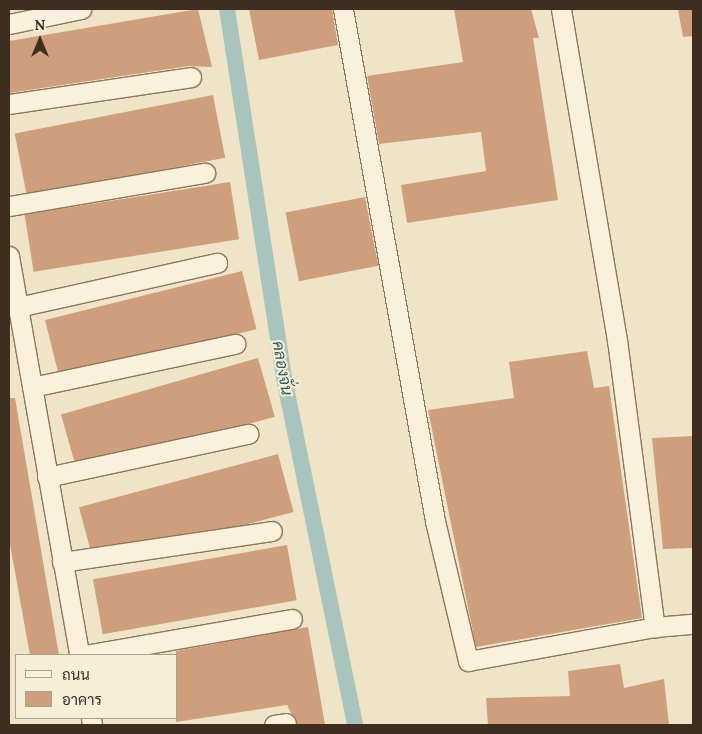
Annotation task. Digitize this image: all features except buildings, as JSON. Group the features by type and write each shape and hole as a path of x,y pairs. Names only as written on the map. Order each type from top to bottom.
{"street":[{"path":"9,24 81,9"},
{"path":"343,9 435,521 468,660 655,627 693,624"},
{"path":"561,9 617,340 655,627"},
{"path":"9,104 191,77"},
{"path":"9,206 205,173"},
{"path":"9,256 79,654"},
{"path":"18,307 217,263"},
{"path":"32,387 235,344"},
{"path":"48,477 248,434"},
{"path":"62,562 272,531"},
{"path":"91,654 292,619"}],"waterway":[{"name":"คลองจั่น","path":"227,9 284,378 355,725"}]}
